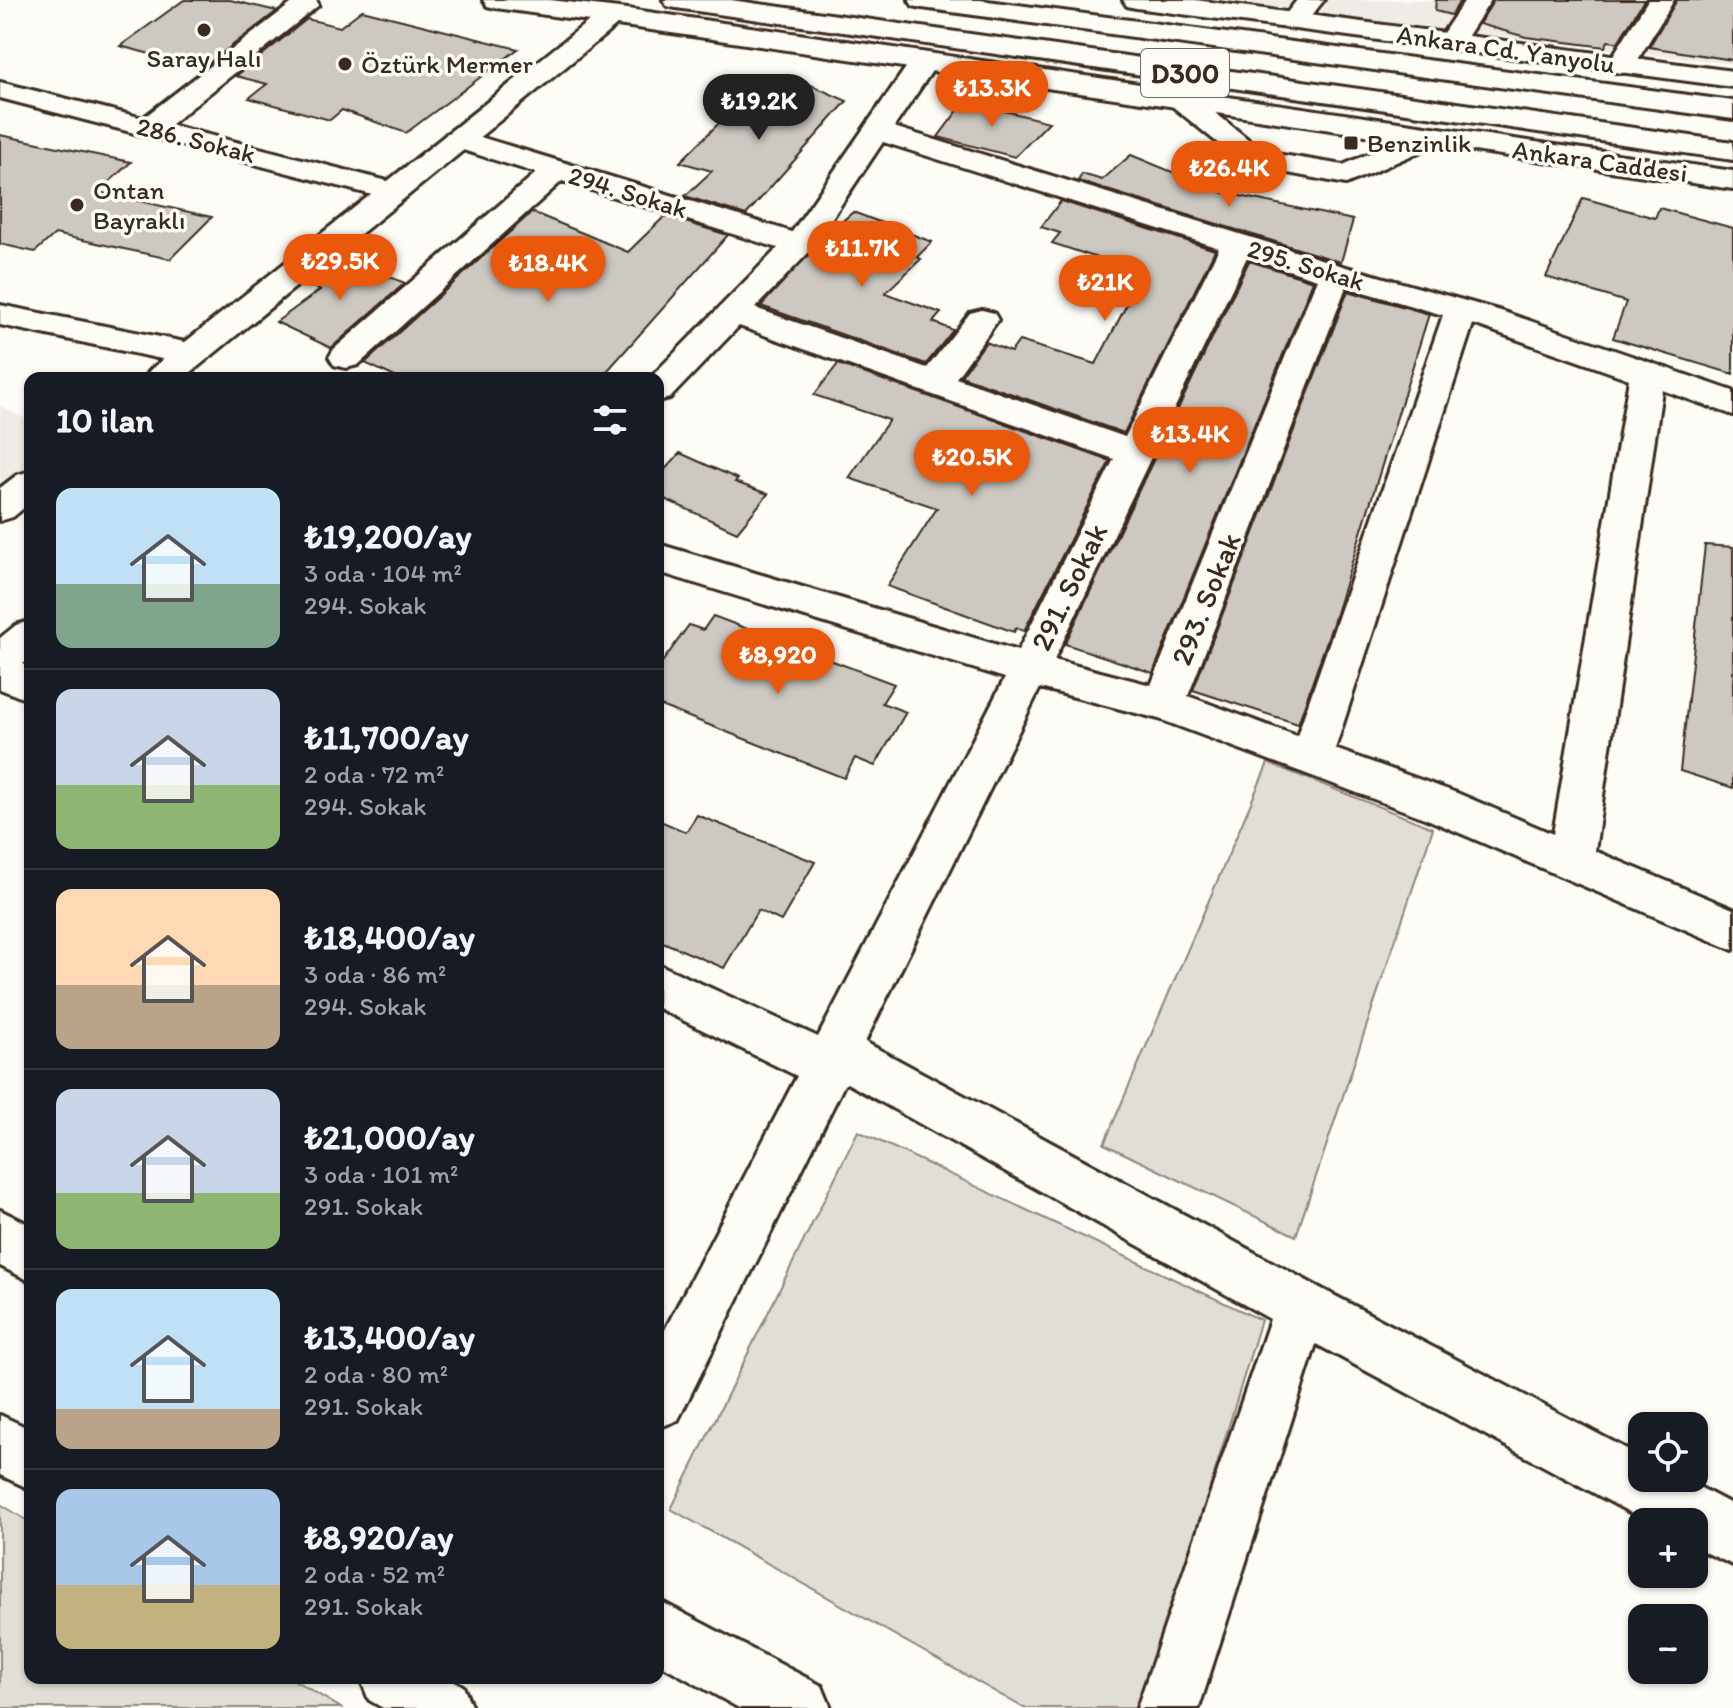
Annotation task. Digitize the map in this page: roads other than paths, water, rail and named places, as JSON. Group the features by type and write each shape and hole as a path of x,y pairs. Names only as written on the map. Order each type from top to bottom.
{"main road":[{"path":"496,0 612,16 947,39"},
{"name":"Ankara Caddesi","path":"676,0 1733,151"},
{"name":"D300","path":"922,0 991,6 1733,110"},
{"name":"Ankara Cd. Yanyolu","path":"1136,0 1303,10 1450,42 1733,79"},
{"path":"1450,42 1478,0"},
{"path":"1621,65 1661,0"},
{"path":"148,128 306,5"},
{"path":"169,372 612,16"},
{"name":"Ankara Caddesi","path":"612,16 1733,180"},
{"path":"664,384 799,244 924,62"},
{"name":"286. Sokak","path":"0,90 392,191"},
{"path":"1182,100 1255,159 1346,175 1432,136"},
{"name":"295. Sokak","path":"877,131 1237,244 1461,310 1733,403"},
{"name":"294. Sokak","path":"457,139 799,244"},
{"path":"346,357 557,170"},
{"name":"291. Sokak","path":"664,560 1029,670 1237,244"},
{"name":"293. Sokak","path":"1029,670 1164,704 1335,274"},
{"path":"1311,757 1461,310"},
{"path":"733,312 1135,453"},
{"path":"0,315 190,354"},
{"path":"934,383 982,320"},
{"path":"1571,861 1647,375"},
{"path":"0,508 24,489"},
{"path":"0,661 24,641"},
{"path":"664,1388 1029,670"},
{"path":"0,671 24,682"},
{"path":"1164,704 1442,806 1733,930"},
{"path":"664,988 833,1060 1733,1536"},
{"path":"0,1236 24,1251"},
{"path":"1168,1708 1301,1307"},
{"path":"0,1443 24,1457"},
{"path":"664,1633 800,1708"},
{"path":"401,1684 441,1708"}],"place":[{"name":"Saray Halı","path":"204,30"},
{"name":"Öztürk Mermer","path":"345,64"},
{"name":"Benzinlik","path":"1351,143"},
{"name":"Ontan Bayraklı","path":"77,205"}]}
